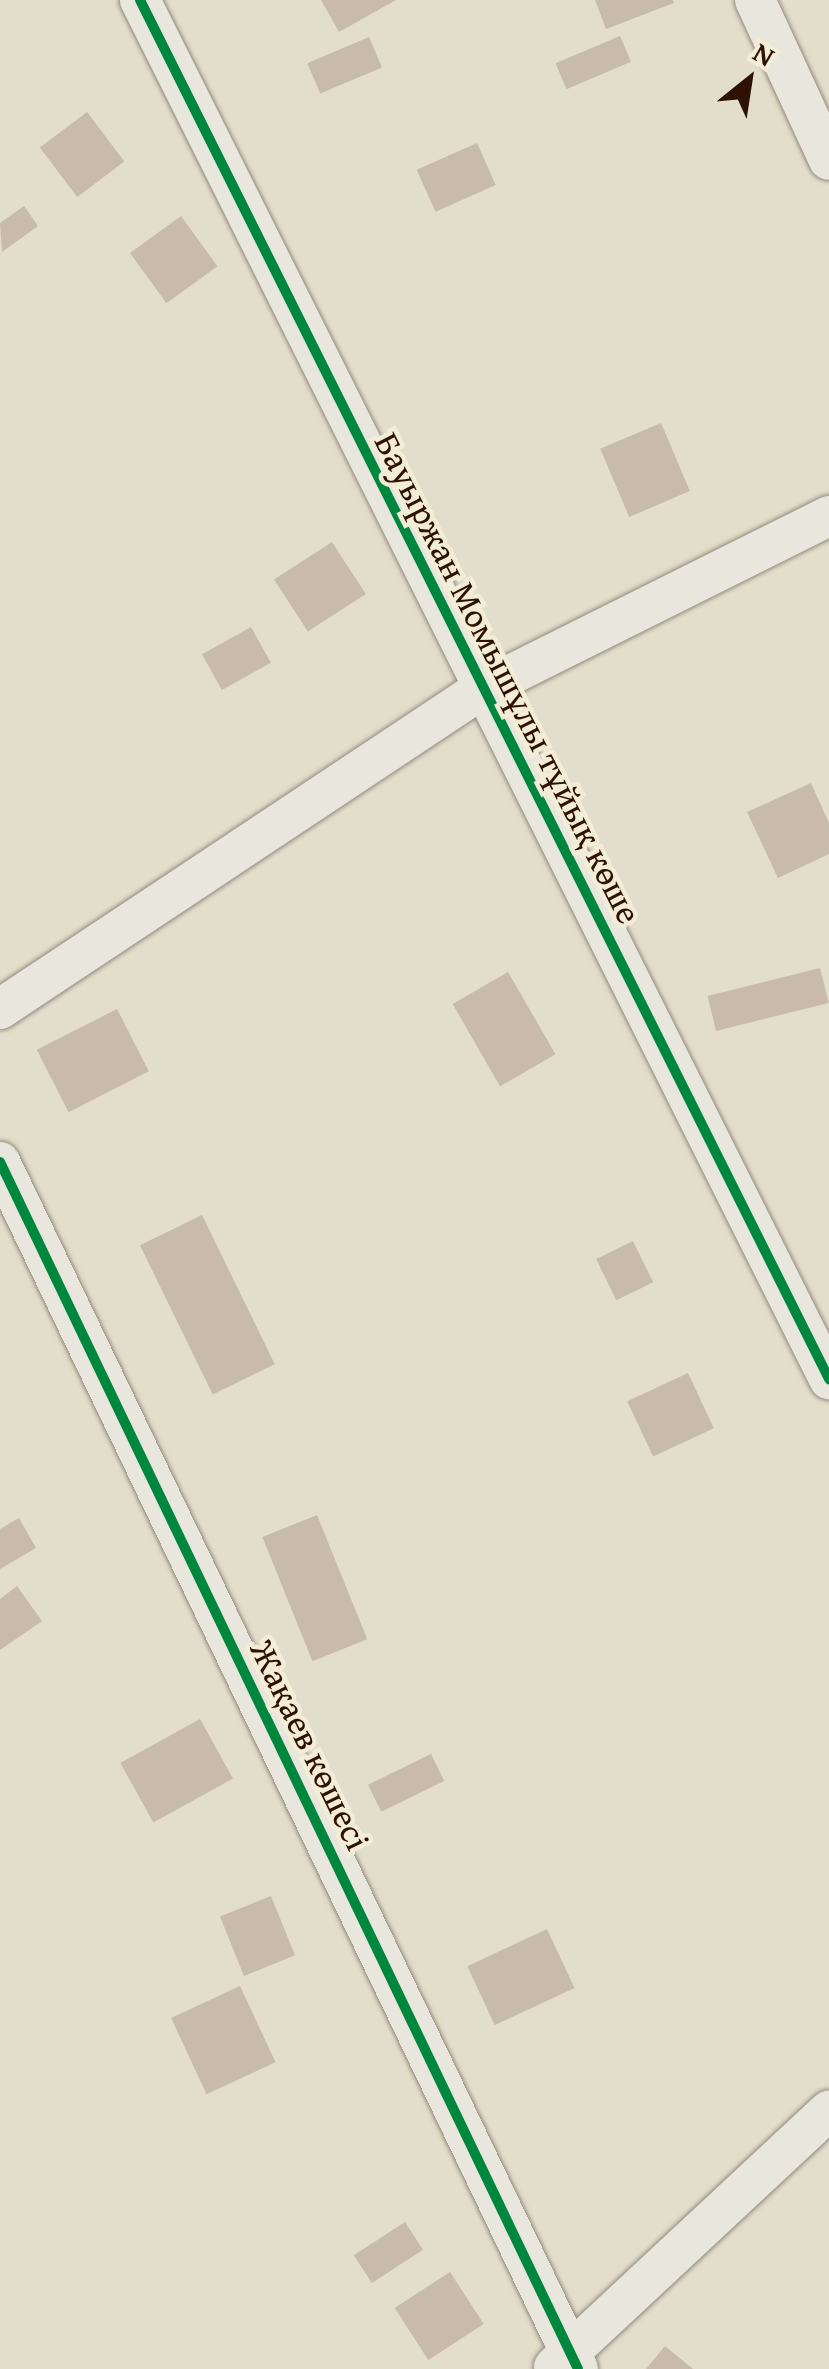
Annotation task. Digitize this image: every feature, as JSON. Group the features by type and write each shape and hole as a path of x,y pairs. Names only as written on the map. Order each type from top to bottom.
{"street":[{"name":"Бауыржан Момышұлы тұйық көше","path":"140,0 829,1379"},
{"path":"755,0 829,160"},
{"path":"0,1009 482,688 829,516"},
{"name":"Жақаев көшесі","path":"0,1162 567,2363"},
{"path":"567,2363 829,2111"}],"building":[{"path":"321,0 396,0 339,32"},
{"path":"595,0 673,0 674,3 606,29"},
{"path":"620,36 631,62 567,89 556,63"},
{"path":"369,37 382,67 320,94 307,63"},
{"path":"87,112 124,162 77,197 40,148"},
{"path":"477,143 496,185 435,212 417,170"},
{"path":"24,206 38,226 2,252 0,223"},
{"path":"181,216 217,266 166,303 130,253"},
{"path":"661,423 690,491 629,517 600,449"},
{"path":"332,542 366,594 308,632 274,580"},
{"path":"251,627 271,663 222,690 202,654"},
{"path":"811,783 829,823 829,854 778,878 747,812"},
{"path":"820,968 829,1003 716,1031 707,996"},
{"path":"508,972 556,1054 500,1086 453,1004"},
{"path":"117,1009 149,1071 69,1112 37,1050"},
{"path":"202,1215 275,1364 213,1394 140,1245"},
{"path":"633,1241 653,1282 616,1300 596,1259"},
{"path":"688,1373 714,1428 653,1457 627,1401"},
{"path":"317,1515 367,1639 312,1661 262,1537"},
{"path":"19,1518 36,1548 0,1569 0,1529"},
{"path":"17,1586 42,1621 0,1650 0,1599"},
{"path":"200,1719 233,1778 153,1823 120,1763"},
{"path":"431,1754 444,1781 381,1812 368,1785"},
{"path":"271,1896 295,1955 244,1976 220,1917"},
{"path":"547,1929 574,1988 495,2025 467,1966"},
{"path":"240,1986 275,2062 207,2094 171,2018"},
{"path":"405,2222 423,2250 372,2283 354,2255"},
{"path":"450,2272 484,2324 428,2360 395,2308"},
{"path":"665,2346 693,2369 646,2369"}],"cycle path":[{"path":"140,0 829,1379"},
{"path":"0,1162 578,2369"}]}
